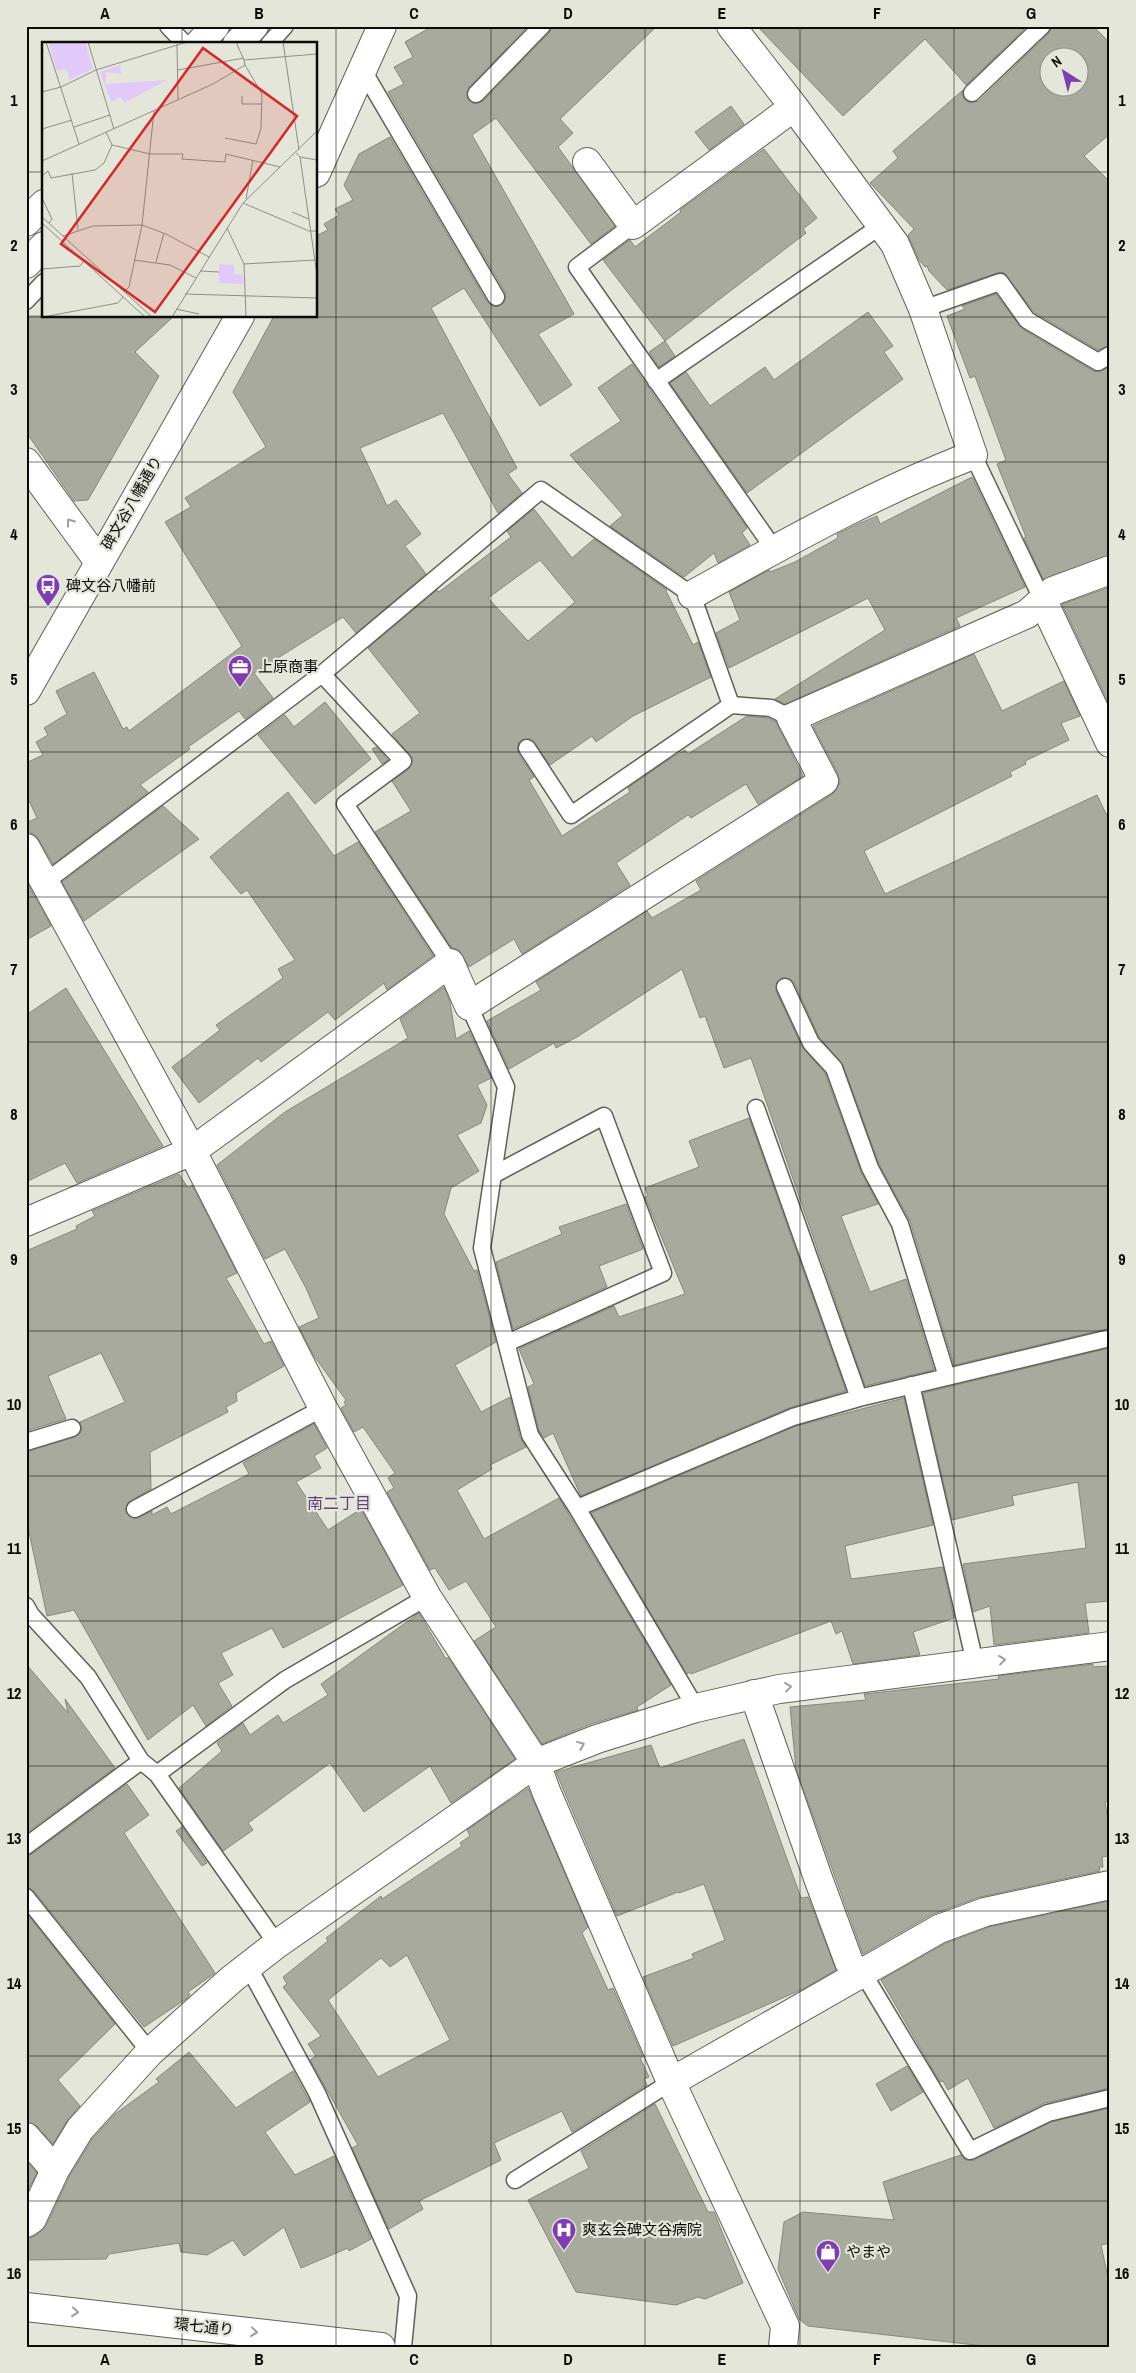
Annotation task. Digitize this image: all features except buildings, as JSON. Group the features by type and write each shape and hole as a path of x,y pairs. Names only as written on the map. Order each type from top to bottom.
{"street":[{"path":"200,42 215,26"},
{"path":"239,42 254,26"},
{"path":"318,169 364,72 382,26"},
{"path":"692,595 839,513 933,471 973,456 923,308 895,244 794,107 731,26"},
{"path":"587,162 634,225 794,107"},
{"path":"26,222 42,206"},
{"path":"26,264 42,248"},
{"name":"碑文谷八幡通り","path":"26,691 239,318"},
{"path":"26,462 99,562"},
{"path":"26,1222 192,1151 450,964 469,1006 824,781 791,718 1027,614 1053,591 1110,570"},
{"path":"1043,601 1110,743"},
{"path":"26,848 192,1151 323,1408 427,1597 536,1763 546,1791 671,2082 784,2326 782,2347"},
{"path":"26,2223 32,2219 55,2170 80,2129 150,2052 248,1966 277,1944 536,1763 597,1738 696,1708 778,1689 1110,1646"},
{"path":"754,1694 818,1878 850,1962 861,1975"},
{"path":"671,2082 939,1929 985,1912 1110,1885"},
{"path":"26,2137 55,2170"},
{"name":"環七通り","path":"26,2307 381,2347"}],"lane":[{"path":"168,26 183,42"},
{"path":"271,42 285,26"},
{"path":"476,94 542,26"},
{"path":"972,93 1042,26"},
{"path":"364,72 496,297"},
{"path":"634,225 576,267 774,549"},
{"path":"656,380 882,225"},
{"path":"923,308 1000,282 1028,320 1098,362 1110,355"},
{"path":"26,301 42,284"},
{"path":"973,456 1043,601"},
{"path":"44,883 322,674 541,490 692,595 731,705"},
{"path":"322,674 403,761 345,804 450,964"},
{"path":"527,748 571,815 731,705 771,708 791,718"},
{"path":"785,987 811,1043 834,1068 870,1168 900,1224 947,1377"},
{"path":"469,1006 506,1088 482,1248 530,1434 577,1508 696,1708"},
{"path":"756,1108 859,1398"},
{"path":"493,1175 604,1116 663,1273 507,1343"},
{"path":"577,1508 793,1416 859,1398 1110,1338"},
{"path":"911,1386 975,1663"},
{"path":"135,1509 323,1408"},
{"path":"26,1442 72,1428"},
{"path":"157,1774 285,1680 427,1597"},
{"path":"26,1606 31,1615 88,1678 140,1761 157,1774 277,1944"},
{"path":"26,1846 140,1761"},
{"path":"26,1897 150,2052"},
{"path":"248,1966 317,2093 408,2296 404,2347"},
{"path":"861,1975 970,2151 1048,2113 1110,2098"},
{"path":"515,2180 671,2082"}],"place":[{"name":"碑文谷八幡前","path":"48,607"},
{"name":"上原商事","path":"240,688"},
{"name":"爽玄会碑文谷病院","path":"564,2251"},
{"name":"やまや","path":"828,2273"}],"district":[{"name":"南二丁目","path":"339,1503"}]}
